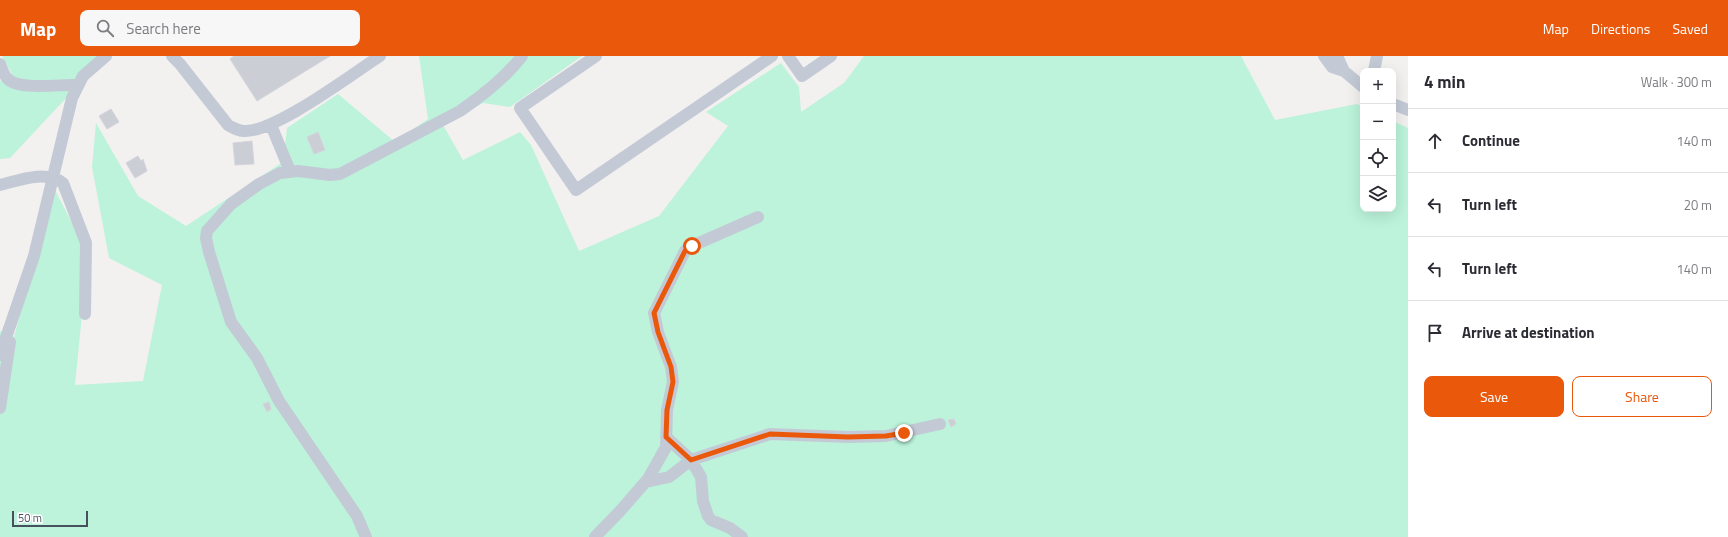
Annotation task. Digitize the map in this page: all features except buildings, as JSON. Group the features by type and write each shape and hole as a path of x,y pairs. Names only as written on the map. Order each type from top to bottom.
{"street":[{"path":"0,355 34,256 72,98 77,85 95,64 106,56"},
{"path":"172,56 228,125 236,130 245,132 271,125 380,56"},
{"path":"366,537 357,516 279,401 257,358 231,322 209,252 206,238 208,231 231,204 259,184 280,173 290,171 330,175 340,174 462,115 474,101 510,70 522,56"},
{"path":"596,56 520,108 576,190 772,56"},
{"path":"788,56 802,76 831,56"},
{"path":"1324,56 1332,67 1344,71 1360,84"},
{"path":"1337,56 1344,71"},
{"path":"1375,68 1378,56"},
{"path":"0,64 3,79 12,83 25,86 77,85"},
{"path":"1396,105 1408,110"},
{"path":"271,125 290,171"},
{"path":"0,184 36,177 53,178 63,183 85,237 85,314"},
{"path":"595,537 646,482 666,447 667,410 673,382 671,367 655,321 655,307 685,251 692,246 758,217"},
{"path":"0,408 15,311"},
{"path":"646,482 670,477 693,462 770,434 848,437 886,436 940,424"},
{"path":"666,437 693,462 701,477 703,501 708,516 711,520 730,528 742,537"}],"green space":[{"path":"2,56 113,56 69,95 10,158 0,159 0,81 12,74"},
{"path":"419,56 582,56 510,107 483,103 443,125 463,160 520,132 531,145 579,251 659,216 728,126 706,112 781,63 799,87 801,112 844,83 864,56 1241,56 1275,120 1357,104 1360,106 1360,212 1396,212 1396,122 1408,128 1408,537 0,537 0,331 14,337 54,188 88,254 75,385 143,381 162,285 109,258 92,167 96,123 138,196 186,226 283,162 287,128 338,94 395,142 428,119"}],"route":[{"path":"692,246 685,251 655,307 654,313 658,332 671,367 673,382 667,410 666,437 680,451 691,460 770,434 848,437 886,436 904,433"}]}
